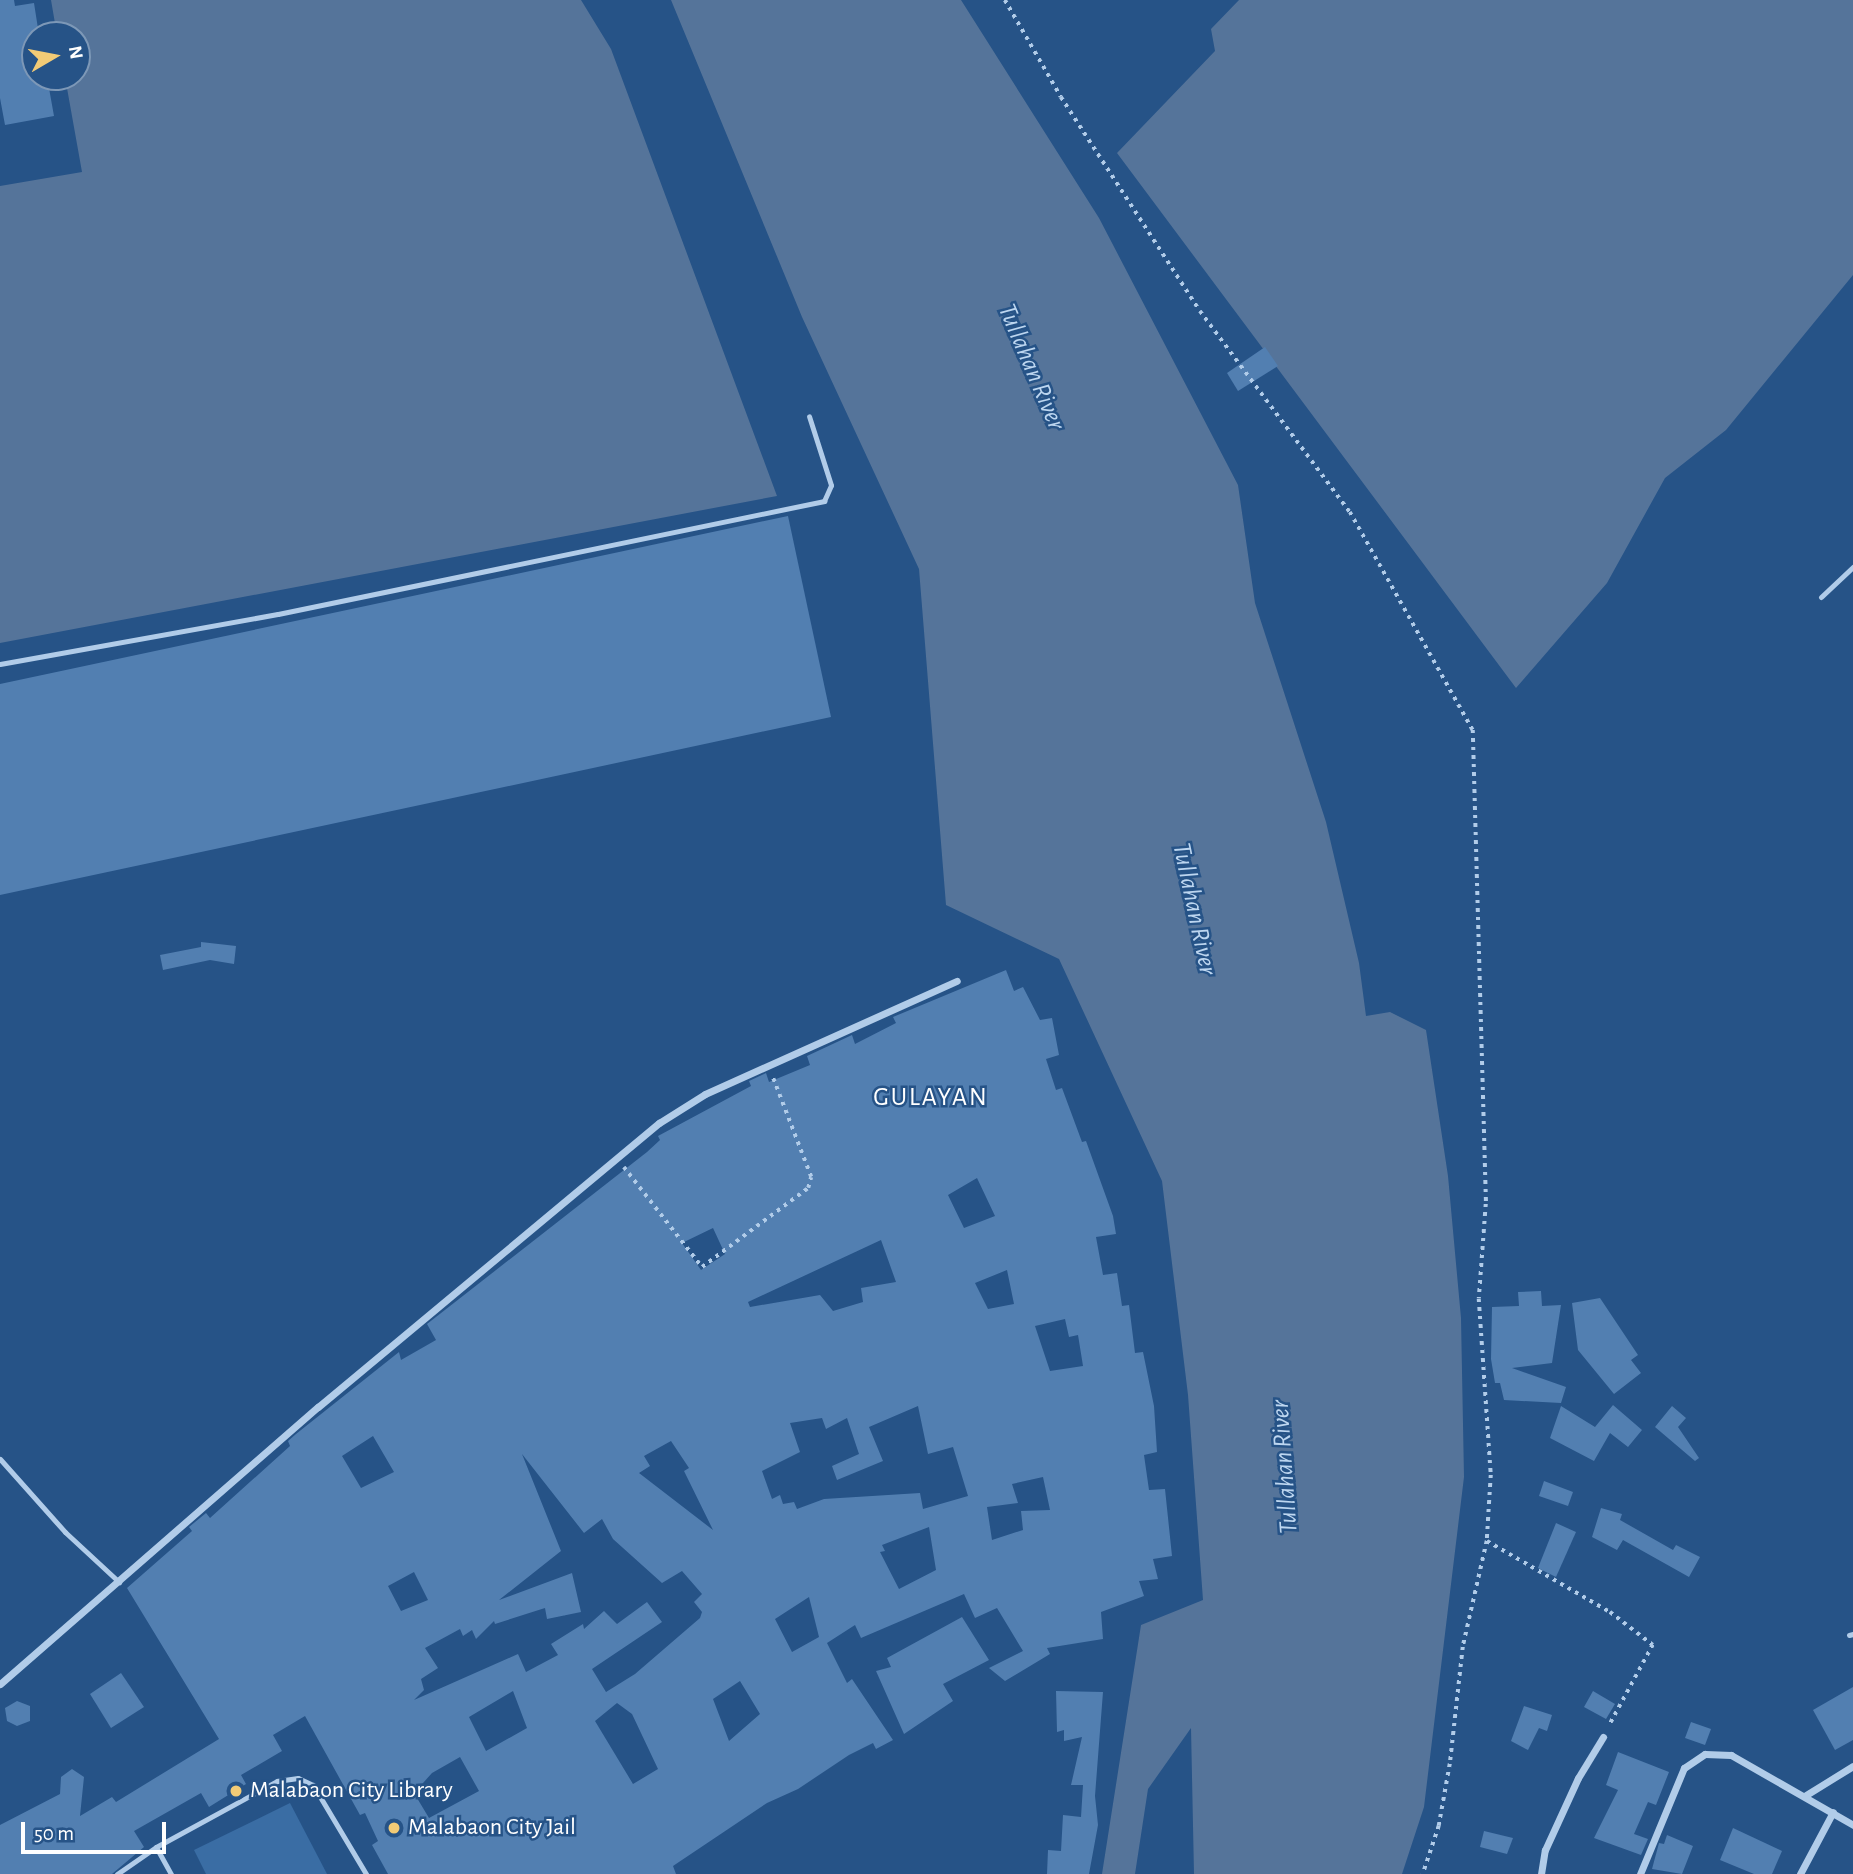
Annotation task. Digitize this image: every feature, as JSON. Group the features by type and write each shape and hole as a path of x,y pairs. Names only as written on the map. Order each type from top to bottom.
{"street":[{"path":"0,1684 120,1583 318,1407 617,1158 705,1094 957,981"},
{"path":"1541,1874 1545,1850 1578,1778 1603,1737"},
{"path":"1640,1874 1684,1768 1705,1755 1731,1755 1807,1795 1853,1825"},
{"path":"1807,1795 1853,1766"},
{"path":"1800,1874 1833,1812"}],"lane":[{"path":"0,663 278,614 824,500 831,485 809,416"},
{"path":"1822,597 1853,567"},
{"path":"0,1459 65,1532 120,1583"},
{"path":"117,1874 156,1847 277,1781 298,1778 313,1785 366,1874"},
{"path":"156,1847 171,1874"}],"path":[{"path":"1005,0 1068,109 1200,311 1350,512 1473,730 1486,1204 1479,1299 1491,1475 1487,1541 1464,1647 1439,1826 1423,1874"},
{"path":"617,1158 702,1267 808,1188 811,1177 793,1124 766,1065"},
{"path":"1487,1541 1610,1612 1653,1645 1603,1737"}],"shaded area":[{"path":"290,1803 327,1874 206,1874 194,1850"}],"water":[{"path":"51,0 581,0 611,49 777,496 0,643 0,186 82,172 68,91 91,91 91,21 55,21"},
{"name":"Tullahan River","path":"671,0 961,0 1099,218 1238,485 1255,603 1326,822 1359,963 1366,1016 1390,1012 1426,1030 1448,1176 1461,1318 1464,1477 1424,1807 1402,1874 1194,1874 1191,1728 1148,1789 1135,1874 1102,1874 1141,1625 1203,1600 1188,1395 1162,1181 1059,959 946,905 919,569 802,317"},
{"path":"1239,0 1853,0 1853,275 1726,430 1665,478 1607,583 1516,688 1117,153 1215,51 1211,29"}],"building":[{"path":"0,0 14,0 15,6 34,3 37,21 21,21 21,91 50,91 54,116 5,125 0,98"},
{"path":"1265,347 1278,366 1238,391 1227,373"},
{"path":"788,516 831,717 0,895 0,684"},
{"path":"201,942 236,946 234,964 210,960 163,970 160,955 201,947"},
{"path":"1006,970 1014,991 1023,987 1040,1020 1052,1018 1059,1055 1046,1059 1056,1090 1062,1088 1082,1142 1086,1141 1113,1216 1116,1234 1096,1237 1103,1275 1117,1273 1122,1306 1129,1305 1135,1353 1143,1352 1154,1406 1157,1452 1144,1455 1149,1490 1165,1489 1172,1556 1153,1559 1158,1579 1139,1581 1144,1596 1101,1612 1103,1639 1047,1648 1050,1654 1005,1681 989,1668 1023,1651 997,1608 975,1618 964,1594 861,1638 855,1625 827,1643 847,1683 852,1679 893,1740 876,1749 873,1743 849,1755 798,1789 767,1803 673,1866 676,1874 388,1874 372,1845 378,1841 365,1813 360,1815 305,1716 273,1735 282,1751 241,1775 246,1784 209,1807 201,1793 134,1831 144,1847 112,1874 0,1874 0,1825 60,1794 61,1777 72,1769 84,1777 80,1816 112,1797 116,1802 219,1739 127,1588 192,1531 189,1527 206,1513 210,1518 290,1446 288,1441 399,1352 401,1360 436,1340 427,1324 647,1152 660,1140 658,1136 751,1086 749,1081 766,1073 769,1082 810,1065 807,1056 852,1035 855,1044 896,1023 893,1017","holes":["977,1178 995,1216 964,1228 948,1195","713,1228 725,1254 701,1270 682,1243","881,1240 896,1282 861,1288 863,1302 833,1311 820,1295 750,1307 748,1302","1007,1270 1014,1304 988,1309 975,1283","1065,1319 1069,1337 1078,1335 1083,1366 1050,1371 1035,1326","918,1406 928,1454 953,1447 968,1496 923,1509 920,1493 824,1499 797,1509 794,1502 783,1504 780,1495 772,1499 762,1471 800,1452 790,1423 822,1418 826,1429 847,1418 859,1454 832,1466 837,1480 883,1461 869,1427","373,1436 394,1472 361,1488 342,1456","671,1441 689,1468 684,1471 713,1530 639,1473 650,1466 644,1456","522,1454 584,1533 602,1519 613,1539 662,1583 682,1571 702,1594 694,1602 702,1612 700,1618 635,1674 606,1692 592,1669 662,1622 647,1602 617,1624 604,1611 584,1629 583,1624 551,1644 558,1655 526,1672 518,1654 414,1700 424,1690 421,1679 438,1668 425,1648 460,1629 463,1636 472,1630 476,1639 494,1621 495,1624 545,1608 547,1619 581,1612 572,1573 499,1600 561,1551","1043,1477 1050,1510 1021,1511 1023,1530 992,1540 987,1507 1018,1503 1012,1484","929,1527 936,1570 899,1589 880,1552 885,1551 882,1545","414,1572 428,1600 401,1611 388,1586","809,1597 819,1637 792,1652 775,1619","740,1681 760,1714 729,1741 713,1699","513,1691 527,1728 486,1751 469,1717","617,1703 632,1714 658,1769 633,1784 595,1721","460,1757 479,1791 429,1818 414,1793 432,1773"]},
{"path":"1541,1291 1542,1306 1561,1305 1552,1363 1512,1368 1566,1387 1561,1403 1504,1400 1500,1383 1495,1383 1491,1359 1492,1307 1519,1306 1518,1292"},
{"path":"1600,1298 1638,1355 1631,1360 1641,1373 1614,1394 1578,1350 1572,1303"},
{"path":"1613,1405 1642,1430 1628,1447 1610,1433 1594,1461 1550,1438 1561,1406 1595,1427"},
{"path":"1672,1406 1686,1418 1678,1427 1699,1458 1695,1461 1655,1427"},
{"path":"1544,1481 1573,1492 1568,1506 1539,1496"},
{"path":"1601,1508 1622,1514 1620,1520 1673,1550 1676,1545 1700,1557 1689,1577 1623,1540 1617,1550 1592,1537"},
{"path":"1556,1523 1576,1532 1556,1577 1538,1568"},
{"path":"962,1617 989,1660 943,1684 953,1701 904,1734 876,1671 891,1667 887,1658"},
{"path":"121,1673 144,1707 111,1728 90,1694"},
{"path":"1853,1687 1853,1740 1835,1750 1813,1710"},
{"path":"1056,1691 1103,1692 1095,1796 1098,1825 1089,1874 1047,1874 1048,1850 1061,1851 1063,1815 1081,1817 1083,1785 1071,1785 1082,1737 1064,1741 1064,1730 1057,1732"},
{"path":"1593,1691 1615,1704 1606,1719 1584,1707"},
{"path":"17,1701 30,1706 30,1721 17,1726 7,1721 5,1708"},
{"path":"1524,1706 1552,1715 1547,1731 1539,1728 1528,1750 1511,1741"},
{"path":"1691,1722 1711,1729 1705,1745 1685,1738"},
{"path":"1618,1752 1669,1772 1656,1805 1648,1802 1634,1834 1648,1839 1641,1855 1594,1838 1618,1790 1606,1785"},
{"path":"1733,1828 1782,1851 1772,1874 1754,1874 1720,1860"},
{"path":"1484,1831 1513,1838 1507,1854 1480,1847"},
{"path":"1667,1835 1693,1846 1682,1874 1652,1869 1659,1843 1664,1844"}],"place":[{"name":"Malabaon City Library","path":"236,1791"},
{"name":"Malabaon City Jail","path":"394,1828"}],"district":[{"name":"GULAYAN","path":"931,1098"}]}
